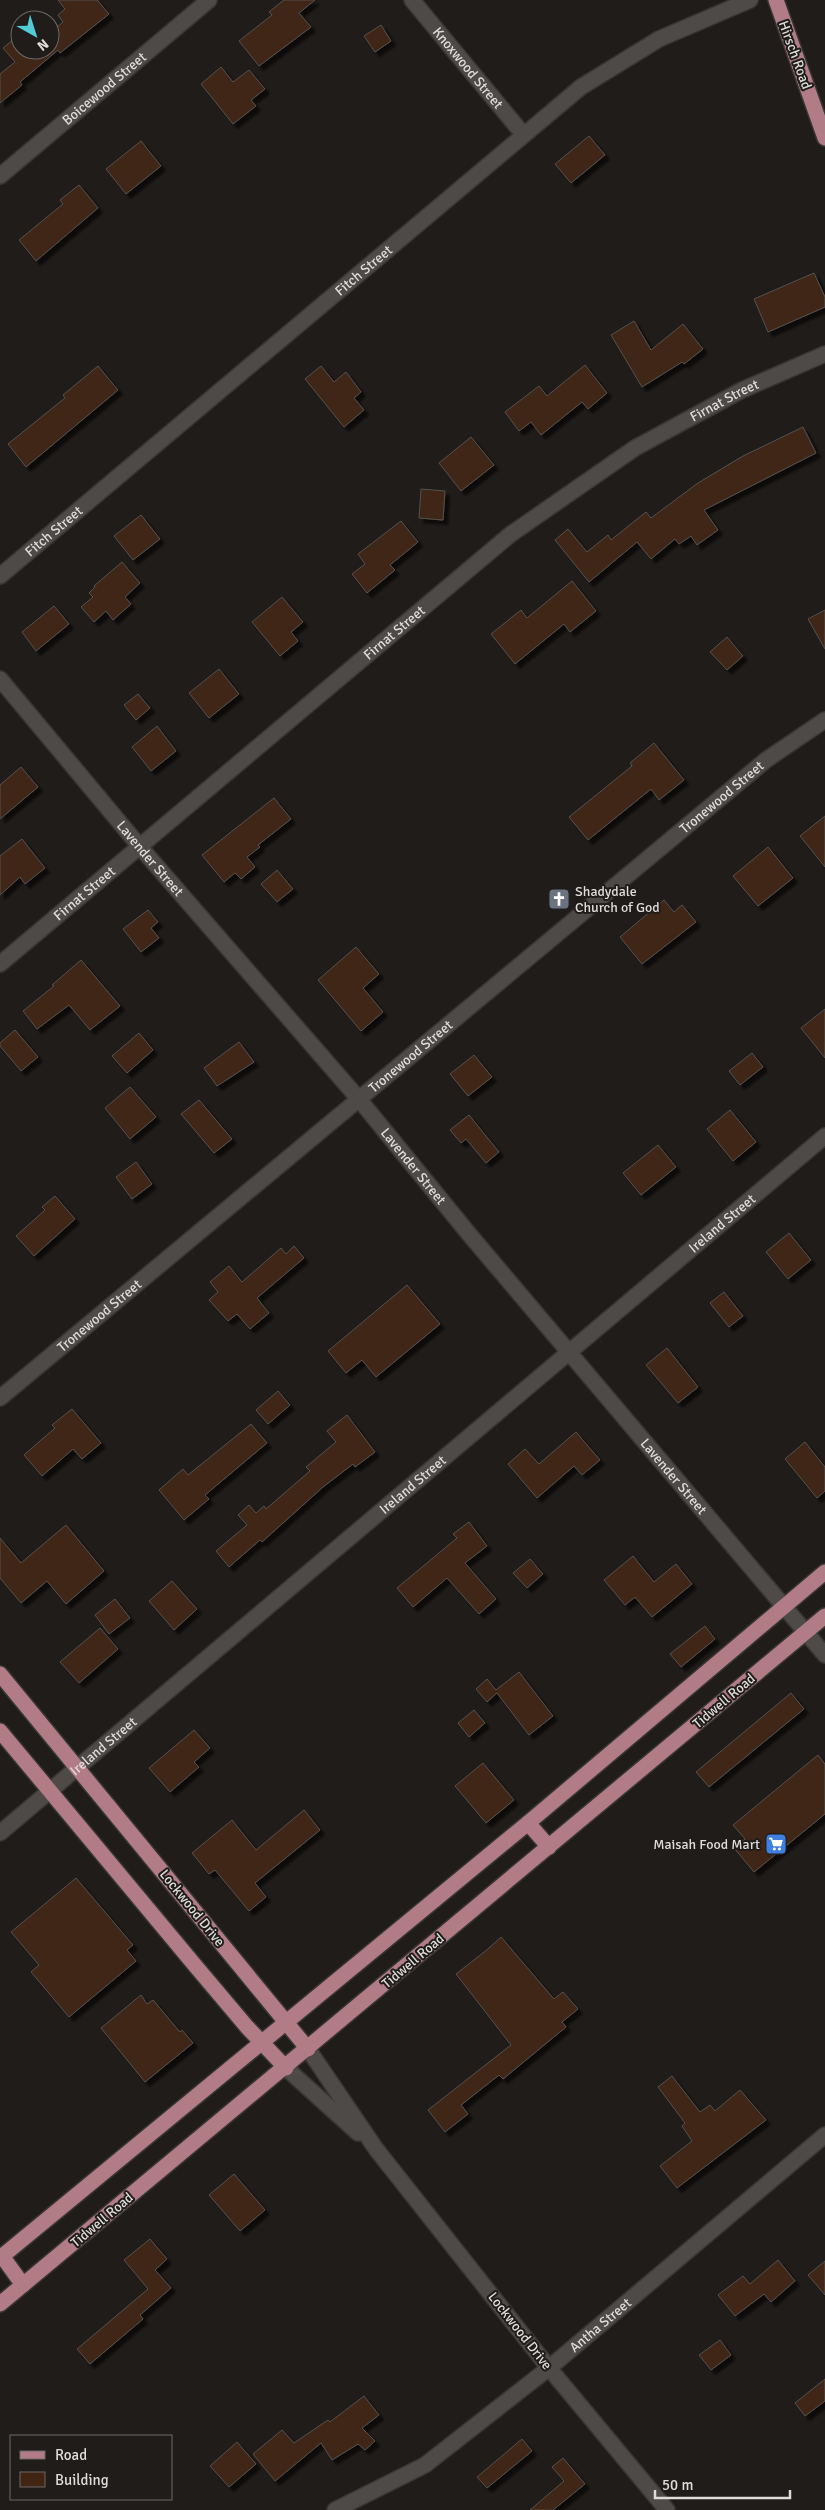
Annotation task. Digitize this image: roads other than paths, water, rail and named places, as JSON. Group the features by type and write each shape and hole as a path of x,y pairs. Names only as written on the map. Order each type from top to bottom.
{"main road":[{"name":"Hirsch Road","path":"776,0 825,138"},
{"path":"23,2285 1,2257 528,1823 825,1572"},
{"name":"Tidwell Road","path":"0,2304 286,2068 825,1616"},
{"name":"Lockwood Drive","path":"0,1674 308,2049"},
{"name":"Lockwood Drive","path":"0,1731 262,2043 286,2068"},
{"path":"528,1823 549,1847"}],"street":[{"name":"Boicewood Street","path":"0,176 209,0"},
{"name":"Knoxwood Street","path":"412,0 523,134"},
{"name":"Fitch Street","path":"0,576 581,87 659,39 750,0"},
{"name":"Firnat Street","path":"0,964 511,534 635,448 742,390 825,354"},
{"name":"Lavender Street","path":"0,679 140,848 358,1098 469,1234 571,1352 825,1655"},
{"name":"Tronewood Street","path":"0,1398 766,760 825,720"},
{"name":"Ireland Street","path":"0,1833 825,1136"},
{"name":"Lockwood Drive","path":"308,2049 376,2149 549,2368 667,2510"},
{"name":"Lockwood Drive","path":"286,2068 376,2149"},
{"name":"Antha Street","path":"336,2510 425,2464 549,2368 825,2135"}],"place":[{"name":"Shadydale Church of God","path":"559,899"},
{"name":"Maisah Food Mart","path":"776,1844"}]}
